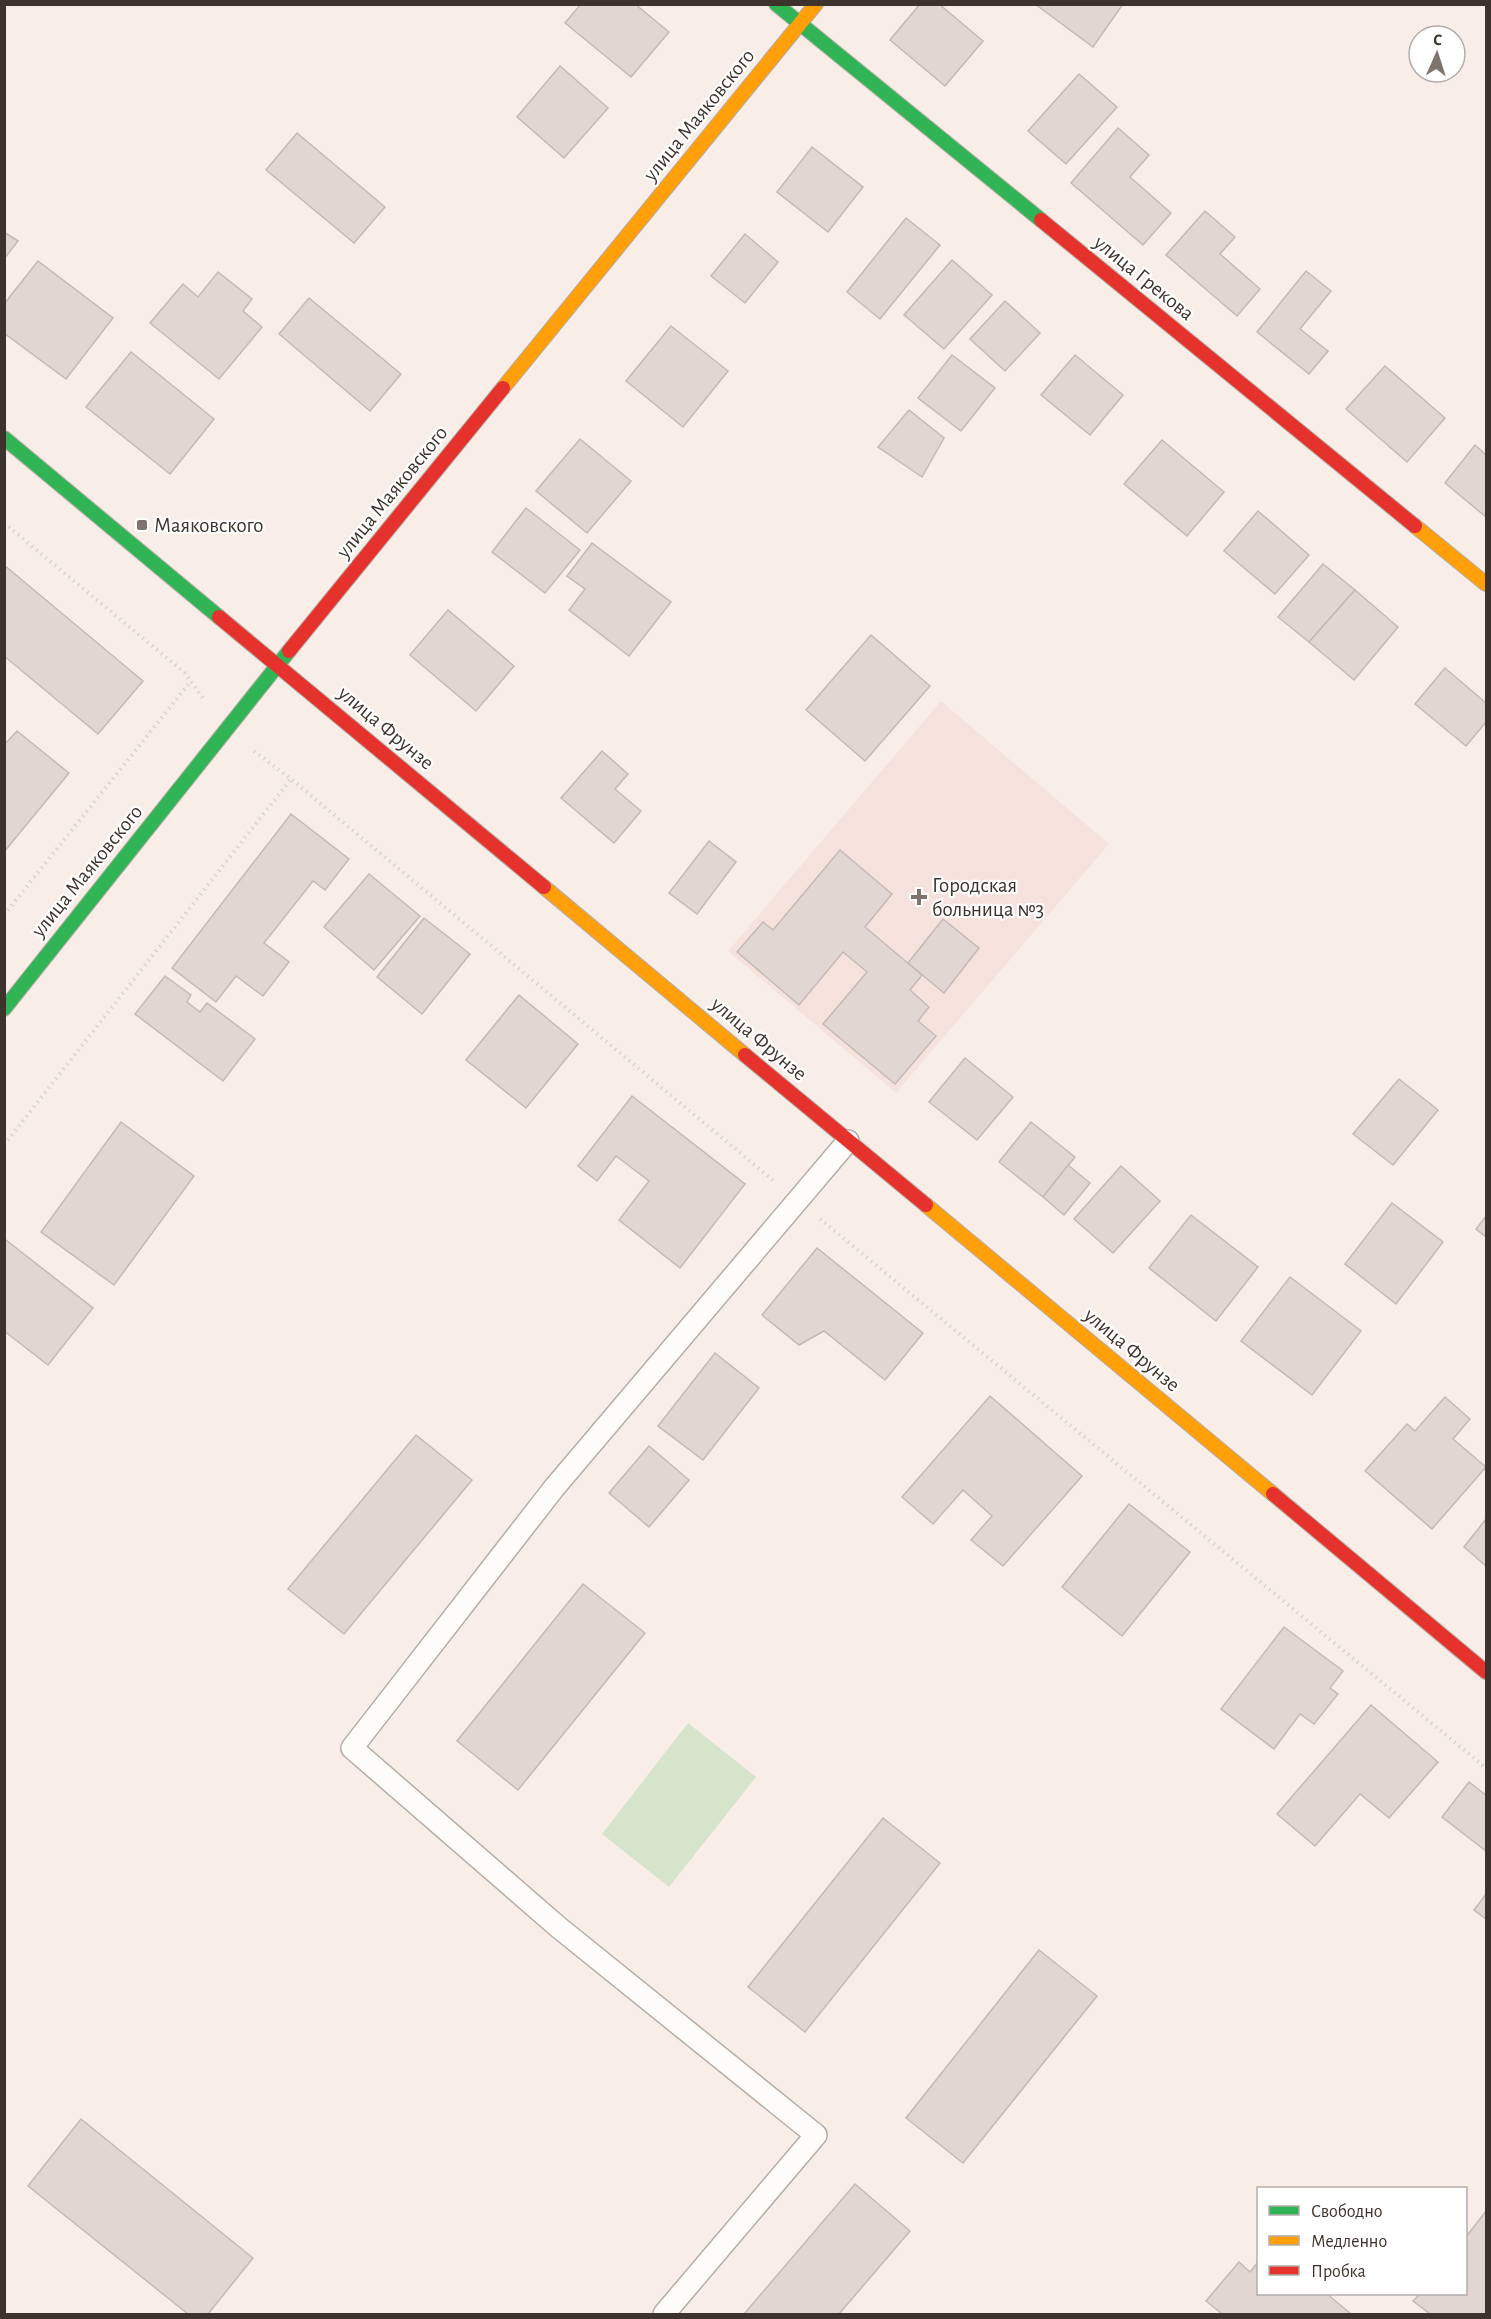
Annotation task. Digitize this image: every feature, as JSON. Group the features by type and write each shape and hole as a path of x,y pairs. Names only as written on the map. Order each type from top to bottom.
{"street":[{"name":"улица Грекова","path":"776,4 1486,584"},
{"name":"улица Маяковского","path":"4,1009 278,665 816,4"},
{"name":"улица Фрунзе","path":"4,438 1486,1672"}],"lane":[{"path":"664,2314 816,2135 556,1926 352,1748 554,1488 849,1141"}],"path":[{"path":"4,523 185,673 226,730 291,779 798,1201 1486,1768"},
{"path":"4,915 191,681"},
{"path":"4,1145 291,779"}],"shaded area":[{"name":"Городская больница №3","path":"941,701 1109,844 896,1093 728,951"}],"green space":[{"path":"688,1723 756,1777 669,1887 602,1834"}],"building":[{"path":"581,4 635,4 669,32 631,77 565,23"},
{"path":"920,4 939,4 983,41 945,86 890,40"},
{"path":"1035,4 1123,4 1093,47"},
{"path":"560,66 608,108 564,158 517,117"},
{"path":"1079,74 1117,107 1066,164 1028,131"},
{"path":"1118,128 1149,155 1130,177 1171,213 1143,245 1071,183"},
{"path":"297,133 385,207 354,243 266,170"},
{"path":"812,147 863,187 828,232 777,192"},
{"path":"1205,211 1235,237 1220,254 1260,289 1237,316 1166,255"},
{"path":"906,218 940,245 880,319 847,292"},
{"path":"4,232 18,241 4,259"},
{"path":"745,234 778,262 745,303 711,276"},
{"path":"952,260 992,295 944,349 904,315"},
{"path":"38,261 113,318 66,379 4,333 4,304"},
{"path":"1306,271 1331,291 1300,329 1328,351 1309,374 1257,332"},
{"path":"218,272 252,299 243,311 262,327 219,379 150,323 183,284 198,297"},
{"path":"309,298 401,374 370,411 279,334"},
{"path":"1005,301 1040,333 1005,371 970,339"},
{"path":"671,326 728,371 683,427 626,381"},
{"path":"131,352 214,419 170,474 86,407"},
{"path":"952,355 995,388 961,431 918,398"},
{"path":"1075,355 1123,395 1090,435 1041,395"},
{"path":"1385,366 1445,418 1407,462 1346,409"},
{"path":"909,410 944,438 922,477 878,447"},
{"path":"580,439 631,481 587,533 536,491"},
{"path":"1162,440 1224,492 1187,536 1124,484"},
{"path":"1475,445 1486,455 1486,517 1445,483"},
{"path":"526,508 580,550 545,593 492,552"},
{"path":"1258,511 1309,555 1275,594 1224,551"},
{"path":"592,543 671,602 629,656 569,610 585,589 567,576"},
{"path":"1323,564 1355,590 1309,642 1278,617"},
{"path":"4,565 143,681 98,734 4,656"},
{"path":"1355,590 1398,627 1354,680 1309,642"},
{"path":"448,610 514,666 476,711 410,655"},
{"path":"871,635 930,686 865,761 806,710"},
{"path":"1445,668 1486,703 1486,722 1466,746 1415,704"},
{"path":"17,731 69,773 4,852 4,745"},
{"path":"602,751 628,774 615,789 641,811 614,843 561,798"},
{"path":"291,814 349,859 325,890 313,881 264,943 289,962 263,996 236,976 216,1002 172,968"},
{"path":"709,841 736,862 697,914 669,893"},
{"path":"840,850 892,894 865,927 922,975 910,990 929,1007 918,1021 936,1036 895,1084 823,1024 867,972 843,952 799,1005 737,952 763,922 773,930"},
{"path":"369,874 420,916 374,970 324,927"},
{"path":"424,918 470,954 422,1014 377,977"},
{"path":"943,919 979,948 944,993 908,963"},
{"path":"165,976 191,995 187,1002 200,1012 207,1003 255,1039 223,1081 135,1014"},
{"path":"519,995 578,1044 526,1108 466,1060"},
{"path":"965,1058 1013,1097 977,1140 929,1102"},
{"path":"1399,1079 1438,1110 1393,1165 1353,1134"},
{"path":"632,1096 745,1184 680,1268 619,1220 649,1181 616,1156 597,1181 578,1166"},
{"path":"121,1122 194,1176 114,1285 41,1232"},
{"path":"1031,1122 1075,1157 1043,1197 999,1162"},
{"path":"1068,1165 1090,1183 1064,1215 1043,1197"},
{"path":"1121,1166 1160,1201 1113,1253 1074,1219"},
{"path":"1392,1203 1443,1242 1396,1304 1345,1264"},
{"path":"1191,1215 1258,1267 1216,1321 1149,1268"},
{"path":"1486,1216 1486,1237 1476,1229"},
{"path":"6,1240 93,1308 48,1365 4,1331 4,1242"},
{"path":"817,1248 923,1333 885,1380 824,1331 799,1345 762,1315"},
{"path":"1290,1277 1361,1331 1312,1395 1241,1341"},
{"path":"715,1353 759,1388 703,1460 658,1426"},
{"path":"990,1396 1082,1476 1003,1566 971,1540 992,1516 963,1490 933,1524 902,1497"},
{"path":"1445,1397 1470,1419 1453,1439 1486,1467 1432,1529 1365,1471 1407,1424 1415,1431"},
{"path":"416,1435 472,1480 344,1634 288,1589"},
{"path":"649,1446 689,1480 649,1527 609,1493"},
{"path":"1129,1504 1190,1552 1122,1636 1062,1587"},
{"path":"1486,1519 1486,1566 1464,1547"},
{"path":"583,1584 645,1633 518,1790 457,1741"},
{"path":"1284,1627 1343,1671 1330,1688 1338,1694 1314,1724 1300,1714 1274,1749 1221,1709"},
{"path":"1371,1705 1438,1762 1389,1818 1360,1794 1315,1846 1277,1814"},
{"path":"1469,1782 1486,1795 1486,1851 1442,1817"},
{"path":"883,1818 940,1863 805,2032 748,1987"},
{"path":"1486,1894 1486,1919 1474,1910"},
{"path":"1039,1950 1097,1996 963,2163 906,2118"},
{"path":"81,2119 253,2258 208,2314 188,2314 28,2186"},
{"path":"855,2184 910,2231 839,2314 744,2314"},
{"path":"1486,2211 1486,2314 1430,2314 1413,2301 1419,2295 1467,2295 1467,2236"},
{"path":"1239,2262 1250,2272 1257,2263 1257,2295 1328,2295 1351,2314 1222,2314 1206,2301"}],"traffic: fast":[{"path":"776,4 1041,220"},
{"path":"4,438 219,617"},
{"path":"4,1009 289,651"}],"traffic: slow":[{"path":"503,388 816,4"},
{"path":"1415,526 1486,584"},
{"path":"544,887 745,1055"},
{"path":"926,1205 1273,1494"}],"traffic: jam":[{"path":"1041,220 1415,526"},
{"path":"289,651 503,388"},
{"path":"219,617 544,887"},
{"path":"745,1055 926,1205"},
{"path":"1273,1494 1486,1672"}],"place":[{"name":"Маяковского","path":"142,525"},
{"name":"Городская больница №3","path":"919,897"}]}
